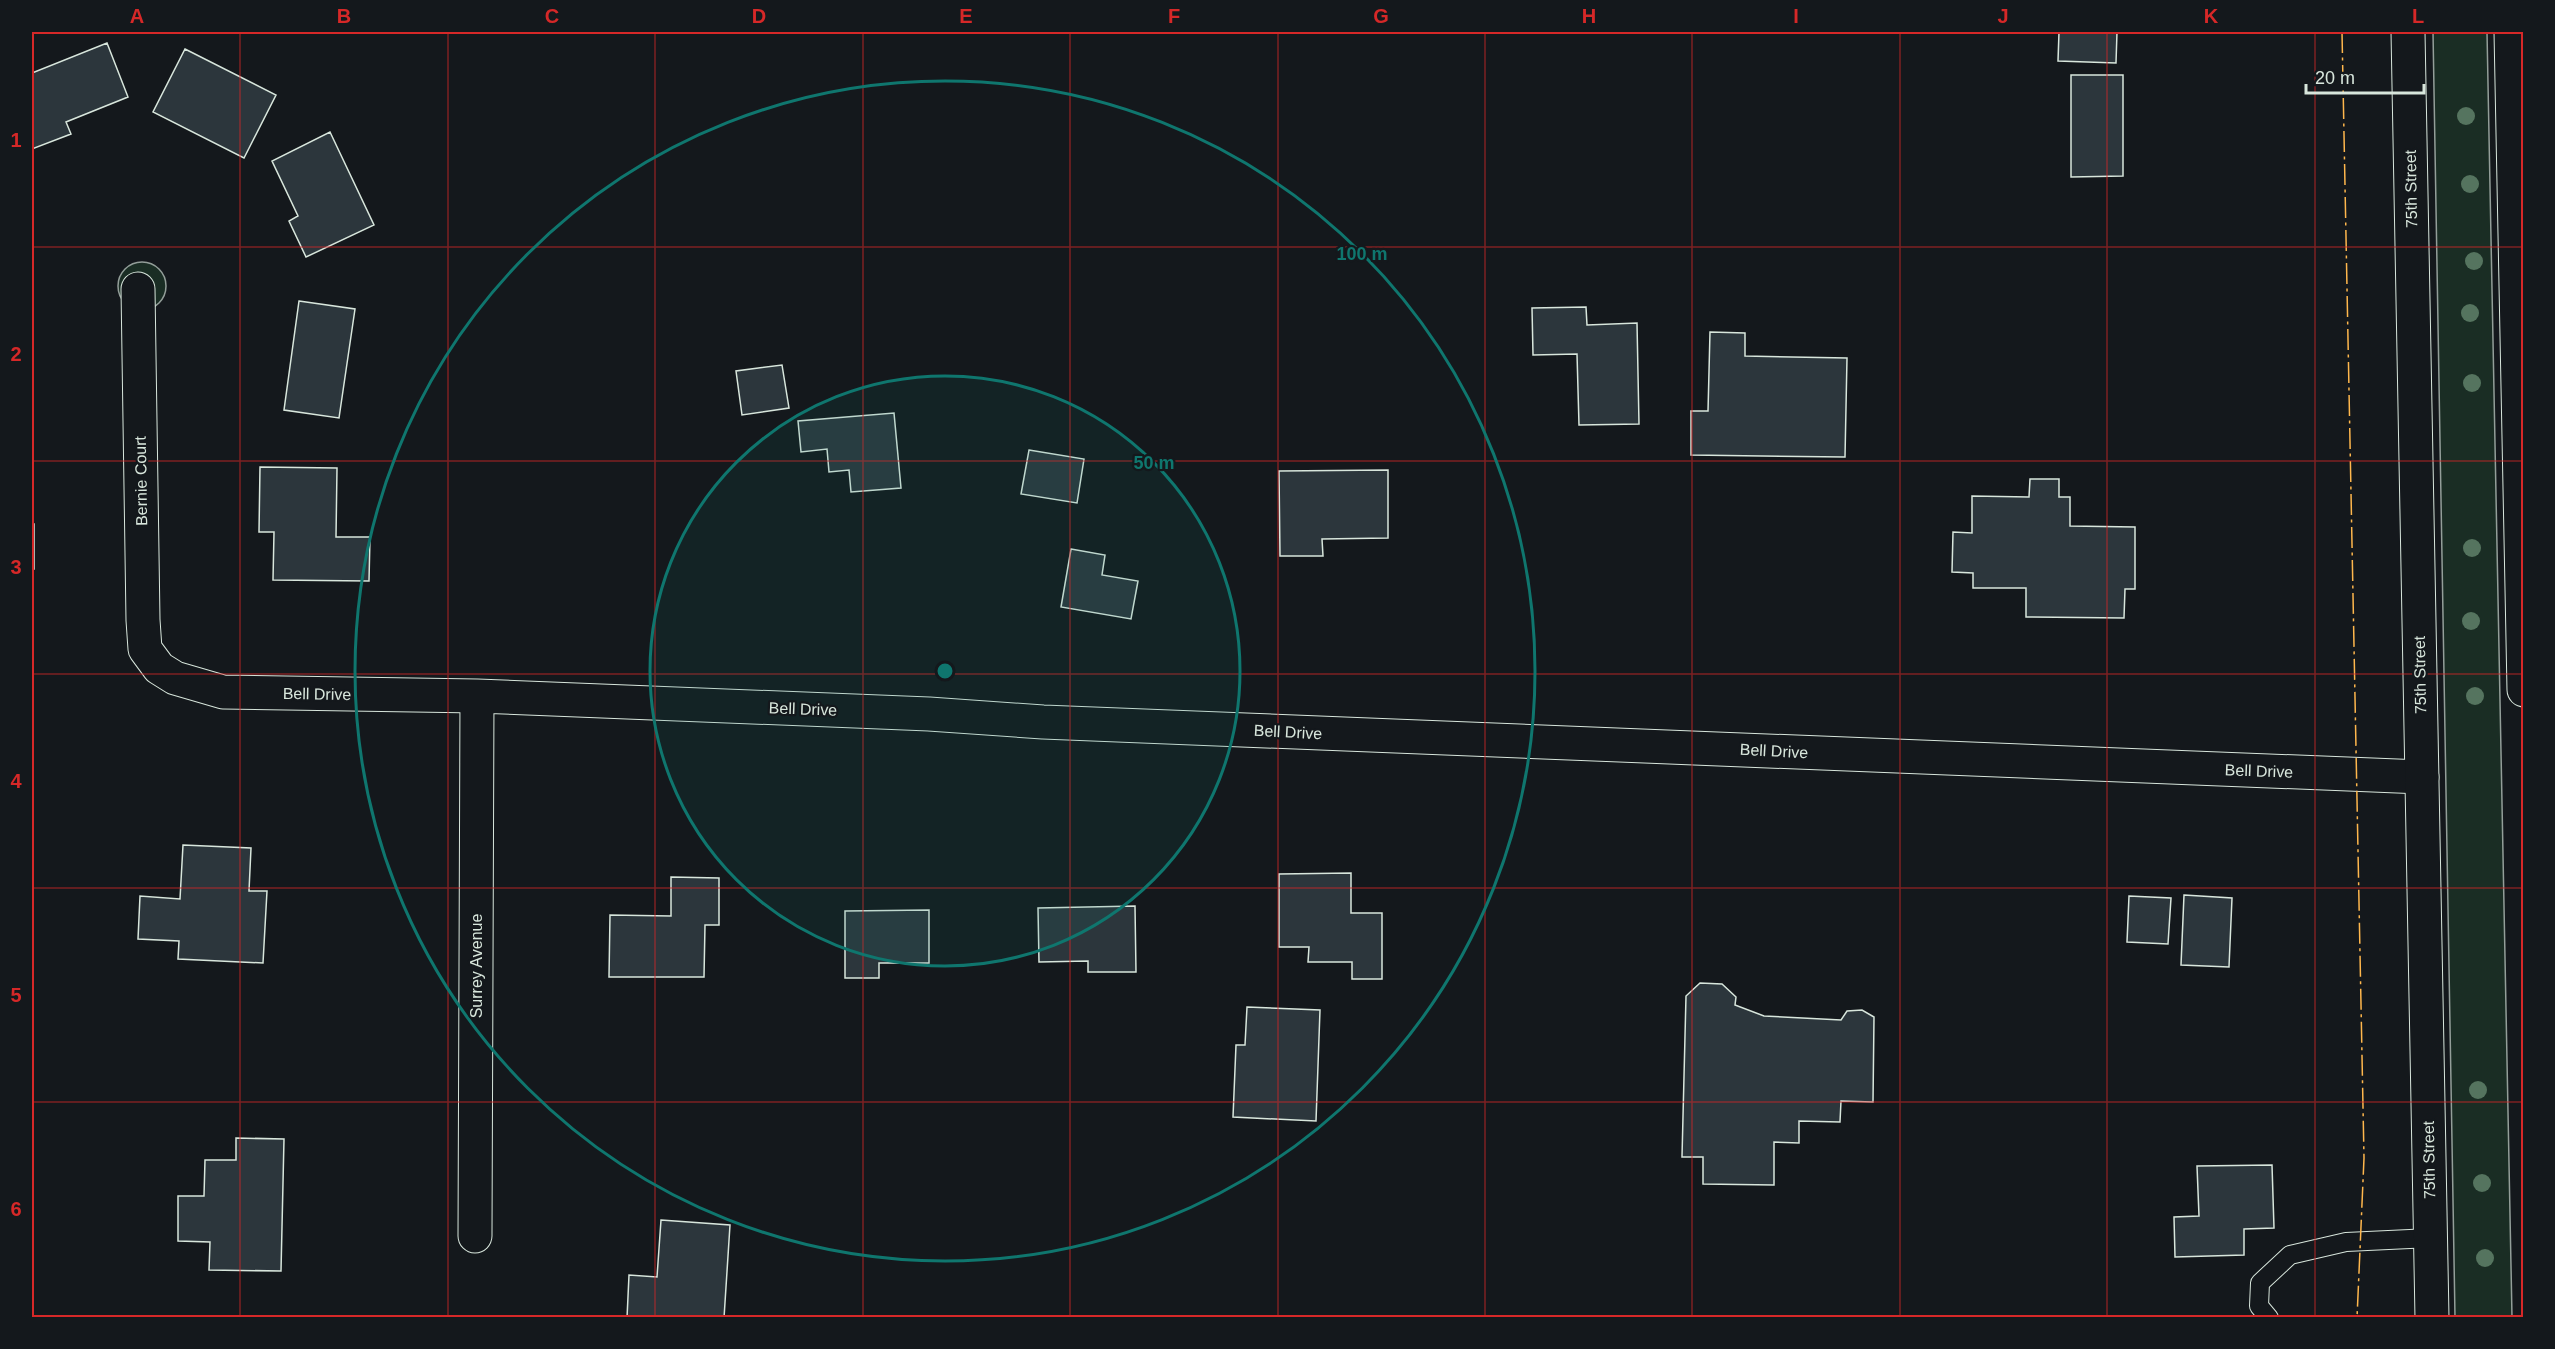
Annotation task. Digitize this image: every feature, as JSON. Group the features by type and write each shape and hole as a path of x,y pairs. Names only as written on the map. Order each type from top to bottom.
{"street":[{"name":"75th Street","path":"2408,32 2432,1317"},
{"path":"2511,32 2523,690"},
{"name":"Bernie Court","path":"138,289 143,620 145,649 159,668"},
{"name":"Bell Drive","path":"159,668 175,678 223,692 477,696 929,714 1043,722 2422,777"},
{"name":"Surrey Avenue","path":"475,1236 477,696"}],"lane":[{"path":"2269,1317 2259,1306 2260,1283 2290,1255 2346,1242 2431,1238"}],"green space":[{"path":"2433,32 2487,32 2512,1317 2455,1317"},
{"path":"137,262 147,262 159,269 166,281 166,291 159,303 147,310 137,310 122,299 118,291 118,281 129,266"}],"building":[{"path":"2059,32 2117,32 2116,63 2058,61"},
{"path":"107,43 128,97 66,122 71,134 32,149 32,73"},
{"path":"185,49 276,95 244,158 153,112"},
{"path":"2071,75 2123,75 2123,176 2071,177"},
{"path":"330,132 374,225 306,257 289,221 298,216 272,161"},
{"path":"299,301 355,309 339,418 284,410"},
{"path":"1586,307 1587,325 1637,323 1639,424 1579,425 1577,354 1533,355 1532,308"},
{"path":"1710,332 1745,333 1745,356 1847,358 1845,457 1691,455 1691,411 1708,411"},
{"path":"782,365 789,408 742,415 736,371"},
{"path":"894,413 901,488 851,492 849,470 829,472 827,449 801,452 798,421"},
{"path":"1029,450 1084,459 1077,503 1021,494"},
{"path":"260,467 337,468 336,537 370,537 369,581 273,580 274,532 259,532"},
{"path":"1388,470 1388,538 1322,539 1323,556 1280,556 1279,471"},
{"path":"2030,479 2059,479 2059,497 2070,497 2070,526 2135,527 2135,589 2125,589 2124,618 2026,617 2026,588 1973,588 1973,573 1952,572 1953,532 1972,533 1972,496 2029,497"},
{"path":"32,524 34,524 34,569 32,569"},
{"path":"1071,549 1105,555 1102,575 1138,581 1131,619 1061,607"},
{"path":"183,845 251,848 249,891 267,891 263,963 178,959 179,941 138,939 140,896 180,899"},
{"path":"1351,873 1351,913 1382,913 1382,979 1352,979 1352,962 1308,962 1309,947 1279,947 1279,874"},
{"path":"671,877 719,878 719,925 705,925 704,977 609,977 610,915 671,916"},
{"path":"2184,895 2232,898 2229,967 2181,965"},
{"path":"2129,896 2171,898 2168,944 2127,942"},
{"path":"1135,906 1136,972 1088,972 1088,961 1039,962 1038,908"},
{"path":"929,910 929,963 879,963 879,978 845,978 845,911"},
{"path":"1700,983 1722,984 1736,997 1735,1005 1764,1016 1841,1020 1847,1011 1862,1010 1874,1017 1873,1102 1841,1101 1840,1122 1799,1121 1799,1143 1774,1142 1774,1185 1703,1184 1703,1157 1682,1157 1686,996"},
{"path":"1247,1007 1320,1010 1316,1121 1233,1117 1236,1045 1245,1045"},
{"path":"236,1138 284,1139 281,1271 209,1270 210,1242 178,1241 178,1196 204,1196 205,1160 236,1160"},
{"path":"2272,1165 2274,1228 2244,1229 2244,1255 2175,1257 2174,1217 2199,1216 2197,1166"},
{"path":"661,1220 730,1225 724,1318 627,1318 629,1275 657,1277"}],"power":[{"path":"2342,32 2364,1158 2357,1318"}]}
